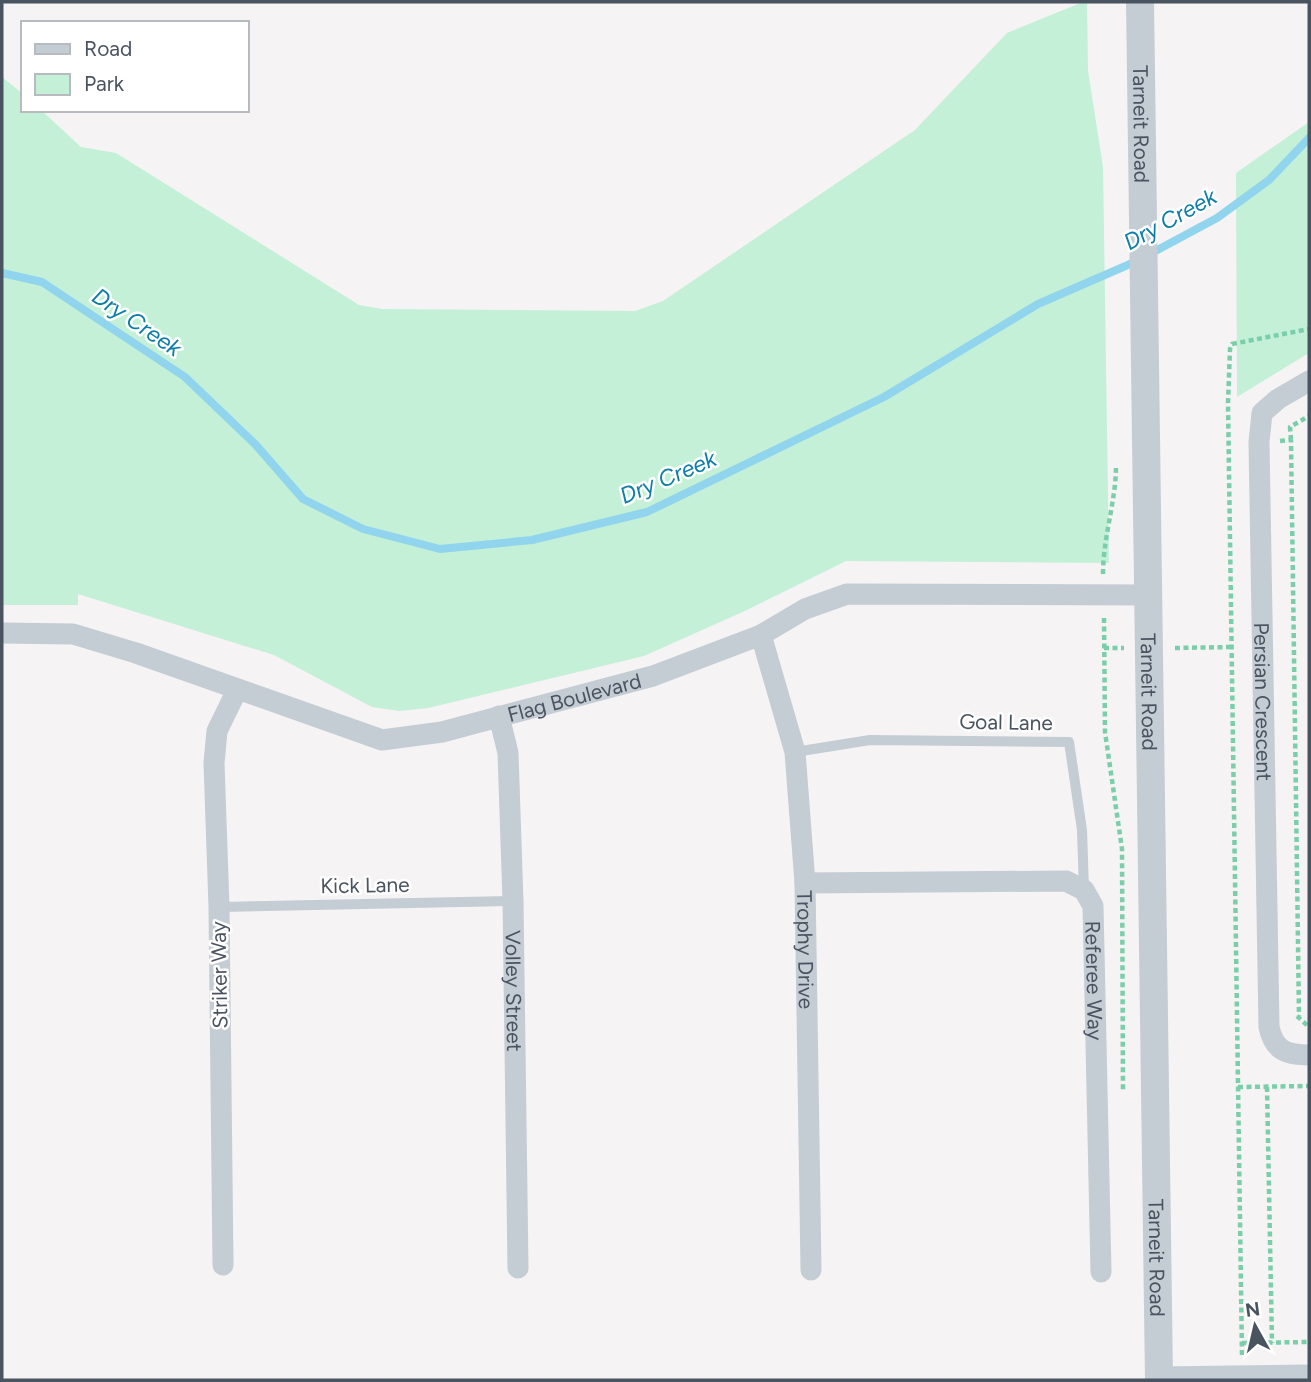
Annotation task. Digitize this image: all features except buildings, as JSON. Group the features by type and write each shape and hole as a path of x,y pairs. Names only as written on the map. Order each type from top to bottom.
{"street":[{"name":"Tarneit Road","path":"1140,2 1159,1379"},
{"name":"Persian Crescent","path":"1309,381 1278,399 1262,413 1259,442 1269,1027 1271,1040 1277,1047 1289,1053 1309,1055"},
{"name":"Flag Boulevard","path":"2,633 74,634 136,653 382,740 442,732 653,676 761,635 805,609 847,594 1148,595"},
{"name":"Trophy Drive","path":"761,635 795,751 805,883 811,1270"},
{"name":"Striker Way","path":"223,1265 219,907 214,763 217,731 237,690"},
{"name":"Volley Street","path":"499,716 508,753 513,901 517,1268"},
{"path":"805,883 1066,881 1084,890"},
{"name":"Referee Way","path":"1084,890 1093,906 1101,1272"},
{"path":"1159,1379 1309,1375"}],"lane":[{"name":"Goal Lane","path":"795,751 870,740 1069,742 1082,830 1084,890"},
{"name":"Kick Lane","path":"219,907 513,901"}],"path":[{"path":"1242,1375 1230,349 1232,344 1250,338 1309,329"},
{"path":"1299,1016 1290,427 1309,416"},
{"path":"1229,443 1292,440"},
{"path":"1116,464 1116,485 1103,555 1105,732 1122,849 1123,1097"},
{"path":"1238,1087 1309,1086"},
{"path":"1267,1087 1272,1343"},
{"path":"1242,1343 1309,1342"}],"green space":[{"path":"1087,2 1088,71 1103,167 1109,563 846,561 747,610 644,656 428,708 399,711 372,707 274,655 78,594 78,605 2,605 2,77 21,92 21,112 43,112 81,147 116,153 359,305 382,309 635,311 663,301 915,130 1007,33"},
{"path":"1309,122 1309,353 1237,397 1236,173"}],"waterway":[{"name":"Dry Creek","path":"1148,255 1217,218 1269,180 1309,138"},
{"name":"Dry Creek","path":"2,273 42,282 185,377 255,444 303,499 363,529 440,549 532,540 647,512 884,397 1038,304 1137,261"}]}
